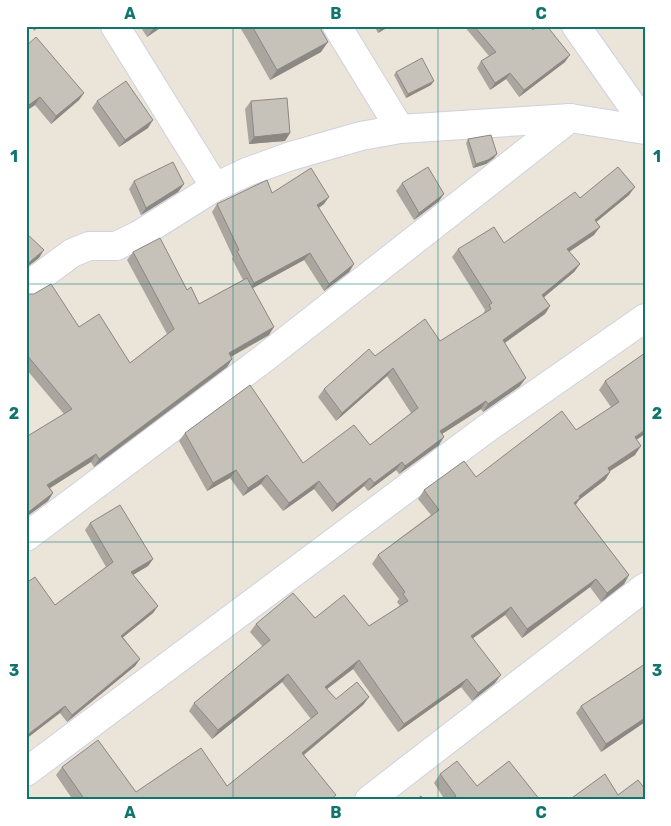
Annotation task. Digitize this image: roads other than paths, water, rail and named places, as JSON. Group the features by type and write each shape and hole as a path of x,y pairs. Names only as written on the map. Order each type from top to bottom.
{"street":[{"path":"115,26 215,187"},
{"path":"337,26 400,128"},
{"path":"576,26 645,124"},
{"path":"26,287 72,253 89,246 116,246 137,236 215,187 247,172 291,156 361,136 400,128 570,118 645,130"},
{"path":"26,537 263,359 570,118"},
{"path":"26,772 486,429 645,318"},
{"path":"369,800 645,587"}]}
